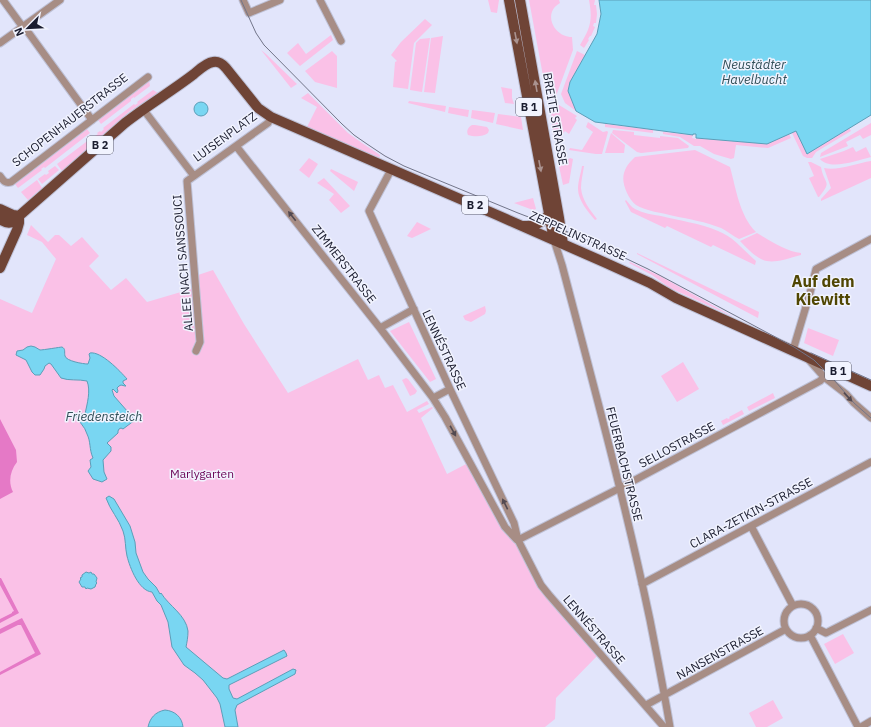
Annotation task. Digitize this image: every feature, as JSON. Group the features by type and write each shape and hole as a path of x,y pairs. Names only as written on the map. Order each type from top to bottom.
{"main road":[{"name":"BREITE STRASSE","path":"509,0 549,214 558,242"},
{"name":"BREITE STRASSE","path":"520,0 559,218 558,242"},
{"name":"LUISENPLATZ","path":"143,109 172,91 207,64 213,62 223,65 258,108 271,117"},
{"name":"B 2","path":"0,219 11,223 15,221 125,123 143,109"},
{"name":"ZEPPELINSTRASSE","path":"271,117 650,283 676,298 871,386"},
{"path":"0,210 19,216 17,230 0,268"},
{"path":"522,226 539,224 545,220 549,214"}],"street":[{"path":"3,0 92,120"},
{"path":"0,43 60,0"},
{"path":"243,0 249,13 280,0"},
{"path":"320,0 341,41"},
{"name":"SCHOPENHAUERSTRASSE","path":"0,176 5,182 11,182 148,77"},
{"name":"LUISENPLATZ","path":"143,109 194,176 268,123 271,117"},
{"name":"ZIMMERSTRASSE","path":"236,146 380,328 433,398"},
{"name":"LENNÉSTRASSE","path":"391,170 369,211 450,389 514,523 518,540 545,590 664,727"},
{"name":"ALLEE NACH SANSSOUCI","path":"194,176 187,181 200,342 196,351"},
{"path":"793,350 816,270 871,239"},
{"name":"FEUERBACHSTRASSE","path":"558,242 562,265 620,488 642,584 670,727"},
{"path":"380,328 414,309"},
{"path":"805,356 824,377 846,394 871,418"},
{"name":"SELLOSTRASSE","path":"518,540 620,488 820,381 824,377"},
{"path":"433,398 450,389"},
{"name":"LENNÉSTRASSE","path":"433,398 445,417 505,527 518,540"},
{"name":"CLARA-ZETKIN-STRASSE","path":"642,584 871,462"},
{"path":"751,526 793,606"},
{"path":"798,604 808,606 816,613 818,623 816,628 810,635 805,637 799,638 794,636 789,633 784,624 786,613 793,606 798,604"},
{"path":"816,628 826,633 871,610"},
{"name":"NANSENSTRASSE","path":"665,696 786,629"},
{"path":"810,635 859,727 871,722"},
{"path":"646,706 665,696"}],"green space":[{"path":"488,0 499,0 497,13 491,12"},
{"path":"529,0 559,0 560,3 555,7 552,13 552,24 560,33 572,37 573,50 555,97 546,92"},
{"path":"589,0 595,0 594,5 596,5 597,14 596,23 594,23 593,26 595,27 584,48 580,45 586,34 591,19"},
{"path":"425,19 432,25 414,43 408,89 393,87 395,62 397,61 391,55 401,42"},
{"path":"331,35 333,40 300,66 287,53 298,43 306,54"},
{"path":"443,36 435,93 424,92 431,38"},
{"path":"430,38 422,92 410,90 416,43 420,39"},
{"path":"261,50 266,54 297,84 291,88"},
{"path":"332,51 337,56 337,88 315,82 305,71"},
{"path":"577,51 585,55 570,82 568,91 576,111 565,103 561,94"},
{"path":"149,80 150,86 131,99 131,101 101,124 98,120"},
{"path":"501,87 512,89 514,104 505,103"},
{"path":"153,90 158,93 130,111 62,171 57,164 98,134 97,133 100,131 101,132 104,129 103,128 134,104 135,105 138,103 137,102"},
{"path":"308,93 348,133 380,155 379,159 307,127 317,107 301,98"},
{"path":"409,101 446,106 445,112 408,103"},
{"path":"559,105 577,116 575,118 577,120 569,134 565,131 558,142 554,139 551,115 556,106"},
{"path":"449,107 469,110 468,117 448,113"},
{"path":"472,110 495,113 493,123 471,118"},
{"path":"498,114 521,117 523,130 496,124"},
{"path":"588,122 603,132 608,132 602,154 569,150 570,148 582,150 593,132 586,127"},
{"path":"871,123 871,135 863,139 860,135 846,142 848,146 820,157 821,153"},
{"path":"605,124 653,130 653,133 605,127"},
{"path":"472,125 487,127 489,130 488,133 478,136 468,135 468,129"},
{"path":"849,128 851,131 816,152 812,158 803,156 792,133 796,131 807,154"},
{"path":"87,129 90,133 18,188 15,184"},
{"path":"613,130 634,132 634,135 660,138 660,136 678,138 689,146 688,148 641,153 637,152 612,133"},
{"path":"663,132 693,135 692,138 696,139 767,144 789,134 791,138 768,148 736,145 734,158 731,159 714,154 700,146 694,146 680,137 663,134"},
{"path":"611,133 625,145 624,153 605,153"},
{"path":"853,147 856,152 866,147 871,157 844,164 830,164 820,159 844,151"},
{"path":"695,150 730,167 742,210 750,225 756,232 739,239 721,228 709,224 644,209 636,205 631,199 625,188 623,178 625,169 635,157"},
{"path":"309,158 318,164 309,178 299,170"},
{"path":"570,158 573,159 569,183 563,185 559,166 562,164 561,162"},
{"path":"871,161 871,178 821,201 821,199 831,188 824,168 841,168"},
{"path":"808,162 821,167 827,185 819,197 809,178 814,176"},
{"path":"55,166 59,170 42,184 38,179 49,173 48,171"},
{"path":"582,166 584,166 581,185 583,197 597,219 595,220 584,206 578,193 578,183"},
{"path":"331,169 358,182 354,191 330,171"},
{"path":"324,178 350,206 341,213 329,200 334,194 317,183"},
{"path":"37,180 42,188 28,200 21,192"},
{"path":"533,198 536,209 533,210 514,203"},
{"path":"626,200 631,206 641,212 697,224 724,234 734,240 756,261 755,265 713,245 711,247 667,226 665,228 631,212 625,201"},
{"path":"417,222 431,229 412,238 407,236"},
{"name":"Marlygarten","path":"31,225 48,242 55,235 59,235 71,246 82,237 99,256 89,266 111,290 126,278 147,302 191,289 195,276 213,270 244,324 288,393 358,359 368,380 379,375 385,388 393,385 407,412 427,401 429,404 417,410 419,413 432,407 433,408 421,418 447,474 470,462 505,527 541,585 600,653 556,698 555,719 545,727 0,727 0,299 32,313 56,259 42,242 27,235"},
{"path":"757,233 784,248 801,253 801,255 774,261 761,259 740,241"},
{"path":"637,254 759,312 758,318"},
{"path":"630,262 658,275 734,317 670,288 652,275 629,263"},
{"path":"485,306 485,314 471,322 465,320 463,316"},
{"path":"409,322 436,379 430,382 390,331"},
{"path":"808,328 839,340 833,356 804,343"},
{"path":"683,362 699,389 677,402 661,376"},
{"path":"406,378 417,391 415,394 410,396 402,380"},
{"path":"773,393 775,398 749,411 747,407"},
{"path":"742,410 744,414 723,425 721,421 730,418 729,417"},
{"path":"843,634 854,653 835,664 824,644"},
{"path":"773,700 783,718 767,727 756,727 749,713"}],"shaded area":[{"path":"0,419 16,450 17,462 10,477 13,492 0,499"},
{"path":"0,578 19,613 0,623 0,619 14,611 0,585"},
{"path":"22,618 41,654 0,675 0,672 35,653 21,625 0,634 0,629"}],"water":[{"name":"Neustädter Havelbucht","path":"599,0 871,0 871,115 807,154 796,131 767,144 696,138 696,134 693,135 595,122 576,111 568,91 570,82 597,34 601,14"},
{"path":"198,102 204,102 208,106 208,112 204,116 198,116 194,112 194,106"},
{"name":"Friedensteich","path":"31,346 40,350 62,347 66,358 75,362 86,364 88,364 90,358 89,354 94,353 105,358 127,379 123,381 126,386 119,386 117,388 117,393 113,389 112,390 114,396 135,420 123,429 119,429 118,433 107,443 111,447 111,451 103,460 104,472 107,479 102,482 93,479 88,471 91,467 90,460 93,458 86,431 76,415 77,413 85,414 89,393 87,381 61,378 49,363 45,366 40,375 35,375 26,360 16,355 17,351"},
{"path":"109,496 114,499 130,526 135,542 136,553 143,572 160,594 161,593 181,615 187,625 188,637 186,647 223,678 227,679 284,650 286,653 287,656 229,685 233,698 237,699 293,669 296,670 295,674 237,705 235,710 238,727 225,727 220,704 217,698 203,680 184,665 172,647 168,622 161,605 152,592 143,588 130,567 125,537 106,498"},
{"path":"86,572 91,572 97,578 95,587 91,589 82,587 79,582 82,575"},
{"path":"165,710 180,717 183,727 148,727 150,721 158,712"}],"tram line":[{"path":"241,0 256,33 264,45 342,124 354,135 385,156 404,166 581,237 648,269 794,347 814,360 854,403 871,418"},
{"path":"811,353 871,380"}],"district":[{"name":"Auf dem Kiewitt","path":"823,290"}]}
